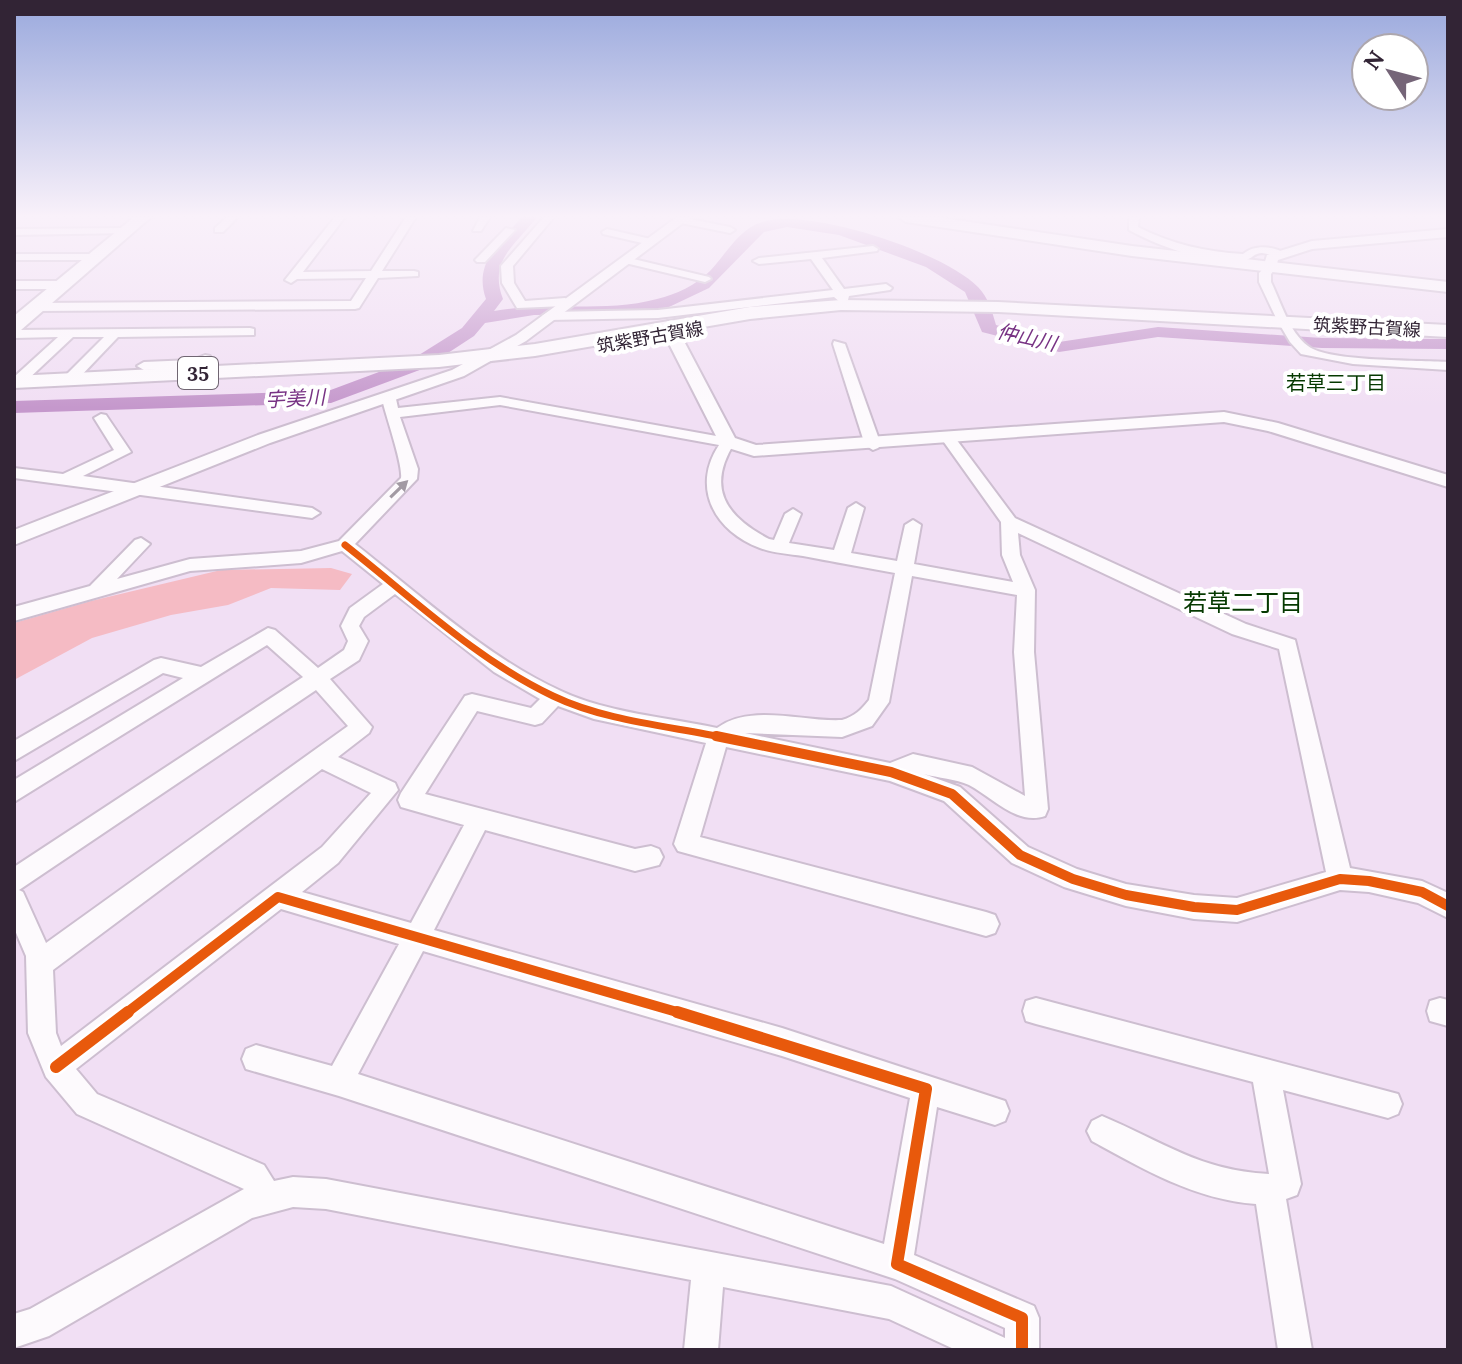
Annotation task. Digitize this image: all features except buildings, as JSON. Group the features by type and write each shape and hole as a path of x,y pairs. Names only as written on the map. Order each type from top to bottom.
{"main road":[{"path":"14,326 68,281"},
{"path":"1386,281 1448,287"},
{"name":"筑紫野古賀線","path":"15,384 361,376 478,361 750,313 827,306 999,310 1289,330 1448,331"},
{"name":"筑紫野古賀線","path":"670,329 805,313 969,309"},
{"name":"筑紫野古賀線","path":"15,384 146,369 432,366"}],"street":[{"path":"37,307 355,305 372,281"},
{"path":"509,281 518,303 567,303"},
{"path":"391,406 521,338 597,281"},
{"path":"827,306 823,299 844,297 833,281"},
{"path":"1265,281 1289,330 1305,351 1327,356 1448,366"},
{"path":"14,285 63,285"},
{"path":"548,316 658,314 886,288"},
{"path":"670,329 728,442"},
{"path":"14,334 250,332"},
{"path":"72,377 115,333"},
{"path":"15,384 69,334"},
{"path":"839,344 873,445"},
{"path":"146,369 195,364 205,359"},
{"path":"14,538 302,426 391,406 500,401 728,442 754,451 873,445 1224,417 1272,427 1448,481"},
{"path":"14,614 190,565 301,557 345,545 409,479 410,469 397,436 391,406"},
{"path":"65,479 123,452 101,418"},
{"path":"948,438 1009,522 1239,629 1288,645 1340,879"},
{"path":"728,442 719,453 711,483 717,503 730,521 750,538 779,547 1026,590"},
{"path":"14,473 312,513"},
{"path":"841,557 856,508"},
{"path":"779,547 793,514"},
{"path":"891,772 913,763 972,776 1015,804 1037,809 1024,652 1026,590 1011,555 1009,522"},
{"path":"913,525 879,702 860,724 826,732 774,725 736,726 719,737 686,844 986,924"},
{"path":"97,590 141,544"},
{"path":"345,545 501,667 554,697 594,711 891,772 952,794 1020,855 1073,879 1126,895 1194,907 1237,910 1340,879 1369,881 1422,892 1448,906"},
{"path":"14,881 352,655 358,641 350,626 357,613 396,584"},
{"path":"14,764 21,787 268,635 318,679 362,727 38,965"},
{"path":"14,752 161,665 203,675"},
{"path":"554,697 535,717 472,702 409,800 635,860 651,857"},
{"path":"56,1067 330,855 387,790 320,758"},
{"path":"339,1082 480,818"},
{"path":"278,897 782,1042 995,1111"},
{"path":"14,900 39,956 42,1033 56,1067 87,1104 253,1176 266,1196"},
{"path":"1036,1011 1388,1104"},
{"path":"256,1059 339,1082 897,1264 1022,1318 1022,1350"},
{"path":"1102,1131 1189,1176 1245,1189 1269,1189 1286,1184 1265,1071"},
{"path":"897,1264 926,1089"},
{"path":"1269,1189 1295,1350"},
{"path":"14,1331 37,1324 200,1229 266,1196 293,1192 326,1194 891,1303 994,1350"},
{"path":"701,1350 708,1270"}],"shaded area":[{"path":"331,568 352,574 340,590 271,588 228,605 171,615 92,638 14,680 14,623 221,570"}],"waterway":[{"name":"宇美川","path":"14,407 331,397 418,364 468,332 495,299 490,281"},
{"name":"仲山川","path":"482,318 527,311 618,310 648,306 684,295 708,281"},
{"name":"仲山川","path":"960,281 980,302 988,328 1059,347 1158,332 1322,343 1448,344"}],"cycle path":[{"path":"345,545 501,667 554,697 594,711 891,772 952,794 1020,855 1073,879 1126,895 1194,907 1237,910 1340,879 1369,881 1422,892 1448,906"},
{"path":"56,1067 278,897 782,1042 926,1089 897,1264 1022,1318 1022,1350"}],"district":[{"name":"若草三丁目","path":"1336,382"},
{"name":"若草二丁目","path":"1243,602"}]}
